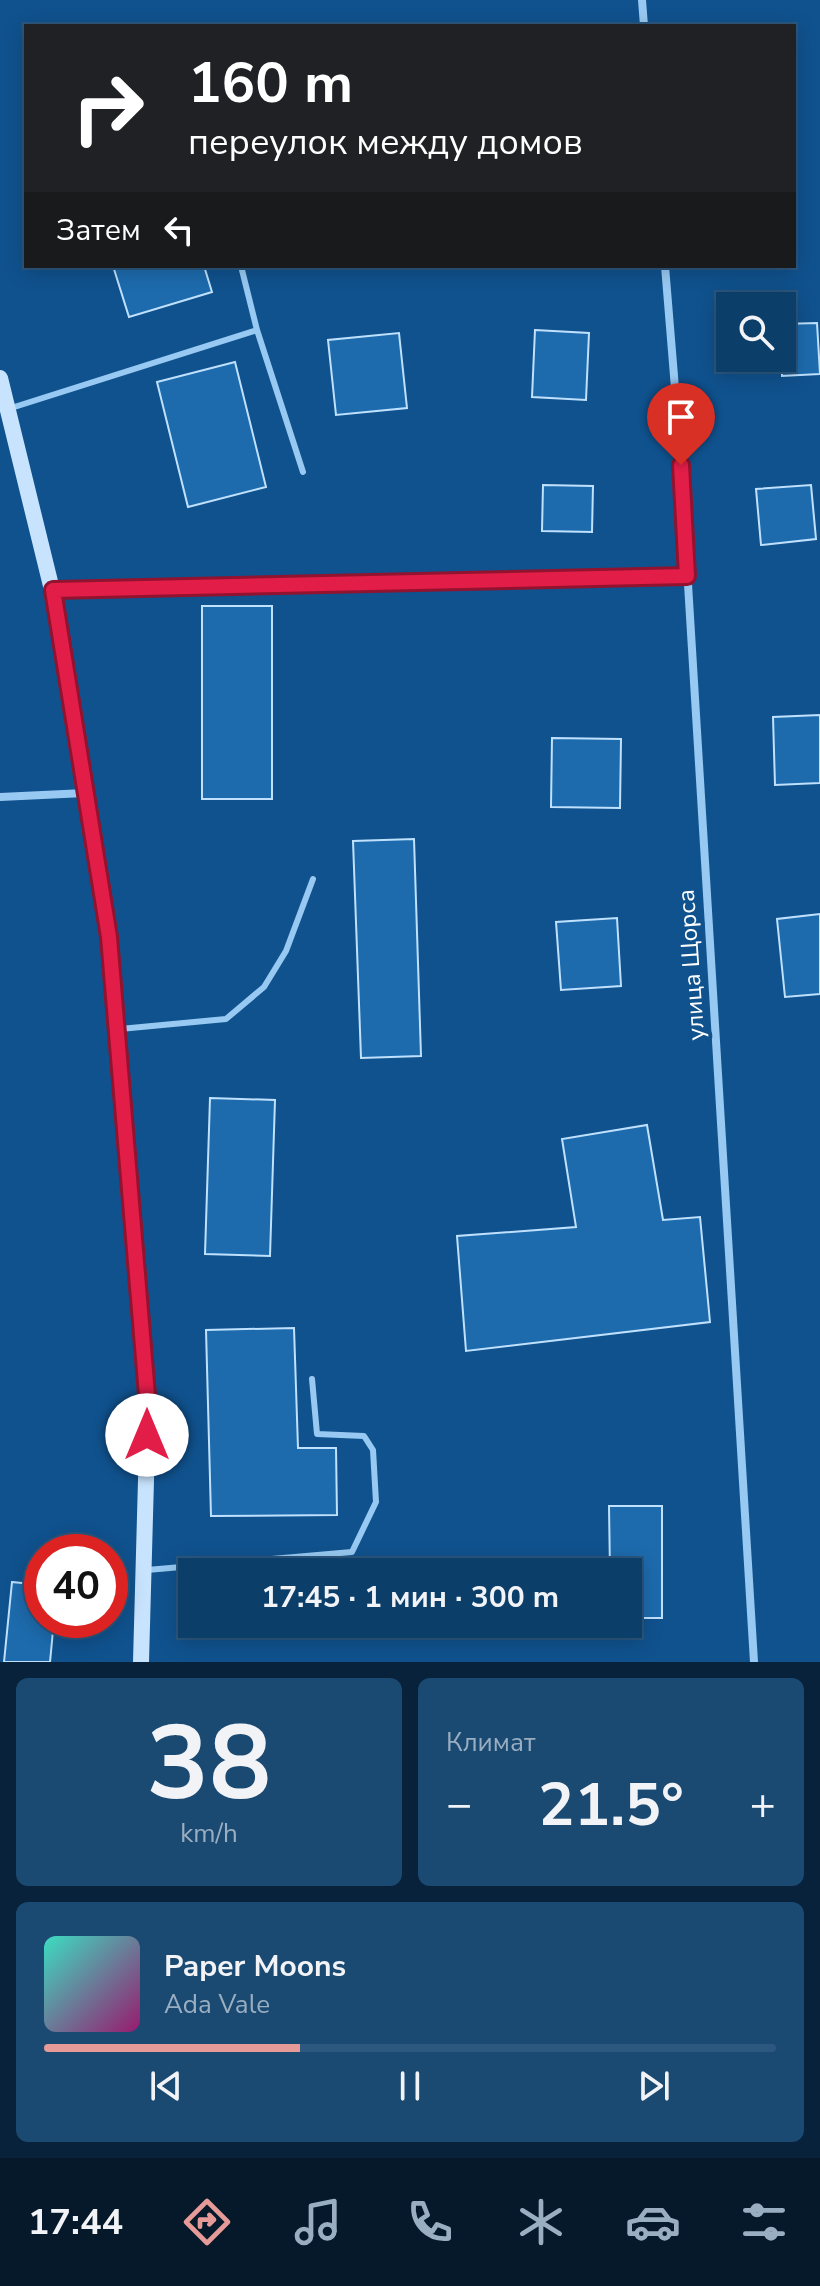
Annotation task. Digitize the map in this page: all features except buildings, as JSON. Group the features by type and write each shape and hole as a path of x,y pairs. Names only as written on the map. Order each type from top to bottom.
{"street":[{"path":"642,0 644,24"},
{"name":"улица Щорса","path":"665,268 679,437 754,1662"},
{"path":"0,378 53,590 109,937 148,1407 141,1662"},
{"path":"0,797 86,793"}],"lane":[{"path":"242,268 257,330 303,472"},
{"path":"8,409 257,330"},
{"path":"53,590 687,576"},
{"path":"116,1030 226,1019 264,987 286,951 313,879"},
{"path":"144,1571 352,1552 376,1502 373,1450 364,1436 317,1434 312,1379"}],"route":[{"path":"147,1435 148,1407 109,937 53,590 687,576 681,465"}]}
